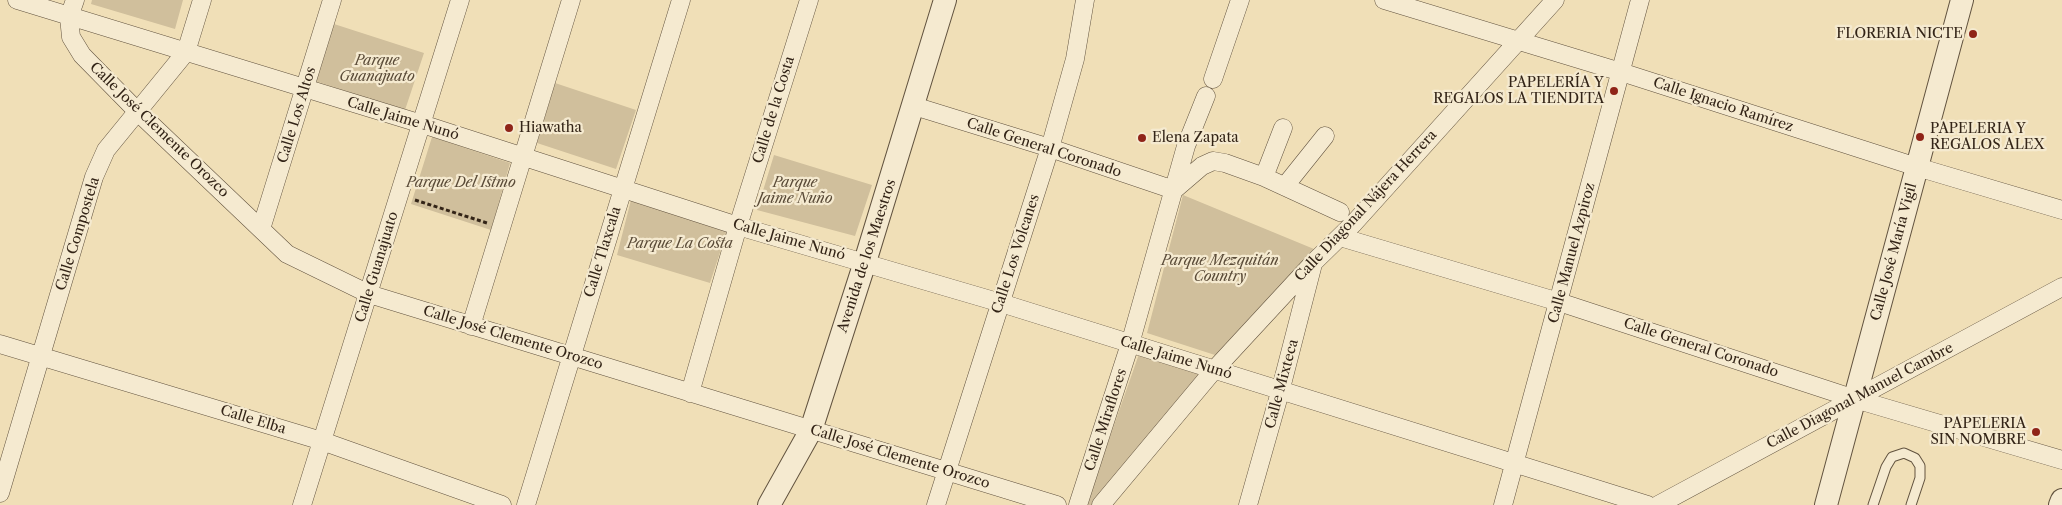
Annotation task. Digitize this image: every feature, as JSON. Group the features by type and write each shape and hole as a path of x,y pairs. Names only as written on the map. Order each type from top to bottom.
{"street":[{"name":"Calle Jaime Nunó","path":"17,0 72,8 186,52 422,124 738,226 865,262 1648,505"},
{"name":"Calle Compostela","path":"0,493 94,177 106,150 186,52 202,0"},
{"name":"Calle Los Altos","path":"261,229 332,0"},
{"name":"Calle Guanajuato","path":"302,505 460,0"},
{"path":"472,326 522,156 571,0"},
{"name":"Calle Tlaxcala","path":"526,505 681,0"},
{"name":"Calle de la Costa","path":"690,393 738,226 808,0"},
{"name":"Avenida de los Maestros","path":"769,505 811,430 914,106 945,0"},
{"name":"Calle Los Volcanes","path":"936,505 1050,148 1074,59 1085,0"},
{"path":"1212,79 1240,0"},
{"name":"Calle Ignacio Ramírez","path":"1384,0 1621,72 1917,167 2062,210"},
{"name":"Calle Diagonal Nájera Herrera","path":"1101,505 1214,370 1313,263 1340,237 1555,0"},
{"name":"Calle Manuel Azpiroz","path":"1503,505 1640,0"},
{"name":"Calle José María Vigil","path":"1826,505 1962,0"},
{"name":"Calle José Clemente Orozco","path":"72,8 71,37 82,55 138,112 287,254 369,294 1057,505"},
{"name":"Calle Miraflores","path":"1078,505 1130,344 1186,146 1206,96"},
{"name":"Calle General Coronado","path":"914,106 1050,148 1174,190"},
{"path":"1264,177 1283,128"},
{"path":"1285,186 1326,136"},
{"path":"1174,190 1202,166 1212,161 1225,163 1264,177 1340,212"},
{"name":"Calle General Coronado","path":"1340,237 1559,302 1855,399 2062,460"},
{"name":"Calle Mixteca","path":"1248,505 1280,392 1313,263"},
{"name":"Calle Diagonal Manuel Cambre","path":"1658,505 2062,287"},
{"name":"Calle Elba","path":"0,344 322,441 502,505"},
{"path":"2060,505 2062,500"}],"lane":[{"path":"1874,505 1886,467 1892,457 1904,453 1915,458 1920,466 1920,478 1911,505"}],"path":[{"path":"400,195 501,227"}],"green space":[{"path":"92,0 183,0 175,29 91,4"},
{"name":"Parque Guanajuato","path":"334,24 424,53 405,110 315,81"},
{"path":"555,83 636,110 616,169 537,143"},
{"name":"Parque Del Istmo","path":"432,137 510,163 491,230 411,204"},
{"name":"Parque Jaime Nuño","path":"774,155 872,185 855,236 757,210"},
{"name":"Parque Mezquitán Country","path":"1183,195 1314,249 1215,355 1147,333"},
{"name":"Parque La Costa","path":"631,200 728,228 710,283 617,255"},
{"path":"1139,354 1202,373 1095,505 1086,505"}],"place":[{"name":"FLORERIA NICTE","path":"1973,34"},
{"name":"PAPELERÍA Y REGALOS LA TIENDITA","path":"1614,91"},
{"name":"Hiawatha","path":"509,128"},
{"name":"PAPELERIA Y REGALOS ALEX","path":"1920,137"},
{"name":"Elena Zapata","path":"1142,138"},
{"name":"PAPELERIA SIN NOMBRE","path":"2036,432"}]}
